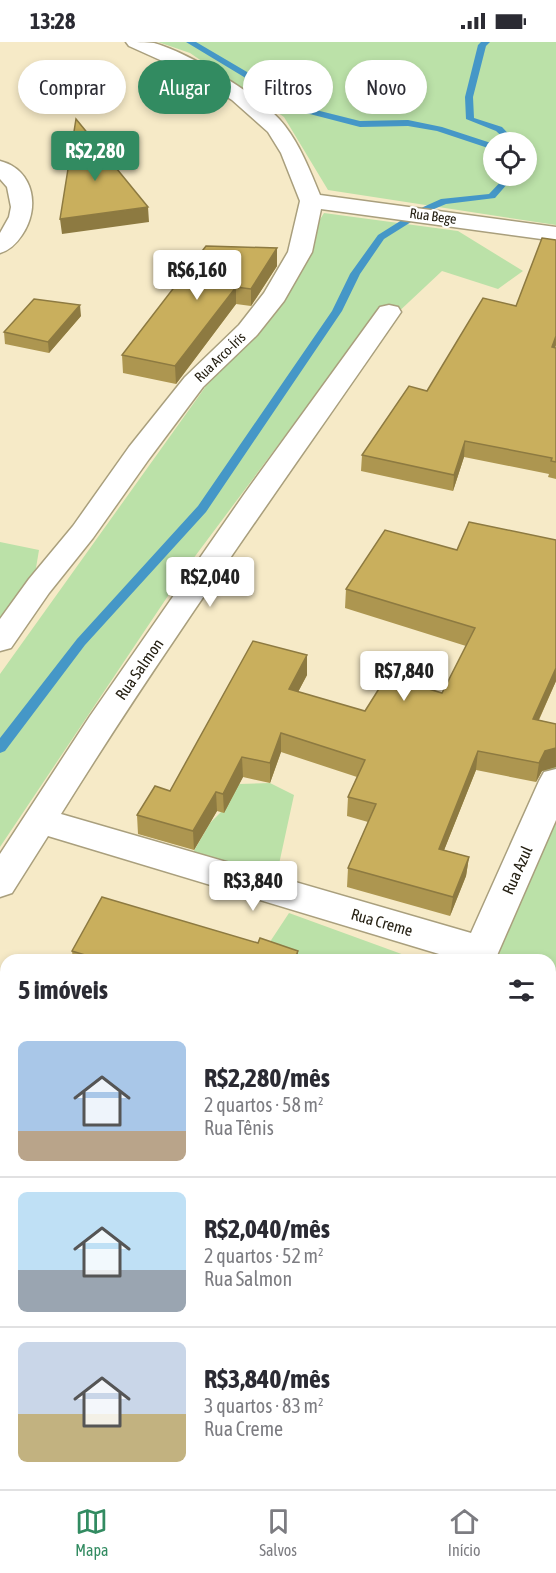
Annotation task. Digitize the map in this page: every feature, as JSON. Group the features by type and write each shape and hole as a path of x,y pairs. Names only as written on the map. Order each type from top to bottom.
{"street":[{"path":"136,42 196,69 239,96 276,128 292,153 310,201"},
{"path":"0,168 7,173 22,196 23,217 0,246"},
{"name":"Rua Bege","path":"310,201 395,210 556,234"},
{"name":"Rua Arco-Íris","path":"0,641 194,382 248,330 275,296 300,252 310,201"},
{"name":"Rua Salmon","path":"0,883 108,714 255,500 389,312"},
{"name":"Rua Azul","path":"480,954 556,781"},
{"name":"Rua Creme","path":"41,821 473,954"}],"green space":[{"path":"158,42 556,42 556,225 328,190 284,117 280,114 333,114 333,60 243,60 243,89 231,81 231,60 200,60 190,53"},
{"path":"324,213 458,231 523,271 498,289 442,271 329,377 190,563 0,847 0,674 206,386 264,327 288,293 313,249 316,226"},
{"path":"0,542 39,550 35,574 0,625"},
{"path":"556,736 556,954 476,954"},
{"path":"270,783 294,795 276,878 188,861 210,823 227,806 239,784"},
{"path":"289,913 402,954 262,954"}],"building":[{"path":"76,119 148,207 60,219"},
{"path":"542,238 556,240 556,336 552,347 556,348 556,462 551,461 552,458 465,441 454,475 362,455 409,386 427,391 483,298 516,306"},
{"path":"206,246 277,248 251,289 236,287 175,366 122,355"},
{"path":"34,299 80,305 48,342 4,332"},
{"path":"469,522 556,540 556,668 533,719 556,724 556,748 545,751 539,763 478,751 439,849 469,857 453,897 348,868 376,804 348,797 365,760 281,733 270,763 242,757 223,794 216,792 193,831 137,815 155,786 170,791 253,641 307,655 289,689 365,711 387,676 442,693 475,628 346,589 385,530 457,550"},
{"path":"102,897 258,943 260,938 298,951 297,954 82,954 72,951"}],"waterway":[{"path":"190,42 305,110 360,124 408,123 439,129 483,143"},
{"path":"486,42 482,45 469,97 470,119 502,132"},
{"path":"0,748 81,642 202,509 337,311 355,274 381,237 424,210 444,201 492,196 501,186"}]}
